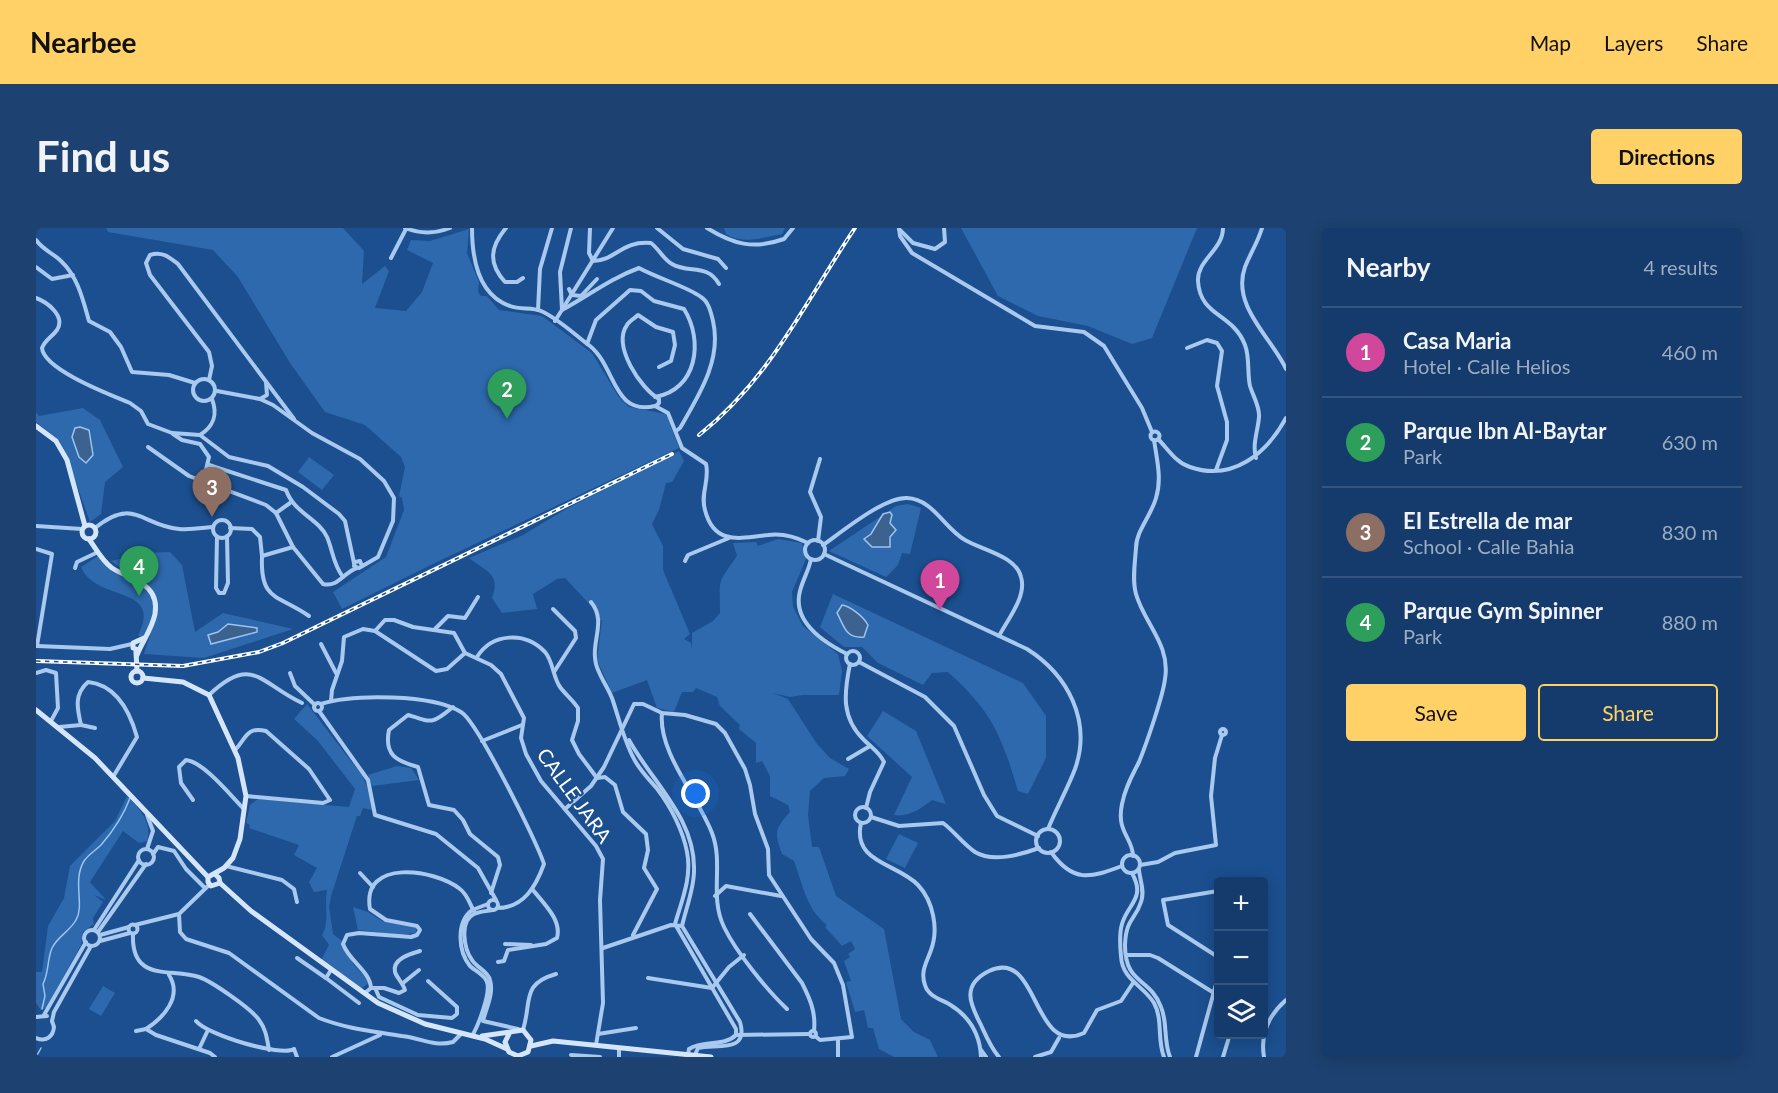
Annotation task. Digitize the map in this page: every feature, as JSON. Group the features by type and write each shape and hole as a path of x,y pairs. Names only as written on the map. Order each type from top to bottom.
{"main road":[{"path":"36,426 56,441 67,460 84,527 83,536 89,539 111,567 145,584 153,593 155,614 151,627 134,649 137,671 143,678"},
{"path":"84,527 95,528 94,536 89,539"},
{"path":"134,649 142,640"},
{"path":"137,671 131,676 133,682 139,683 143,678"},
{"path":"143,678 183,682 209,695 235,750 246,796 245,810 237,850 214,885"},
{"path":"36,710 95,758 201,869 212,875"},
{"path":"212,875 225,867"},
{"path":"212,875 214,885"},
{"path":"212,875 214,885"},
{"path":"214,885 229,892 364,994 404,1016 472,1036 506,1034 521,1030 529,1035 551,1041 711,1057"},
{"path":"506,1034 508,1053"},
{"path":"529,1035 529,1052"},
{"path":"472,1036 518,1056 551,1041"}],"street":[{"path":"391,258 406,228 437,233 450,228"},
{"path":"472,228 476,265 481,278 496,299 515,308 538,310 555,321 587,344 600,357 618,391 630,405 642,409 655,406"},
{"path":"507,228 497,239 493,256 495,271 505,282 517,282 523,278"},
{"path":"538,310 540,268 552,228"},
{"path":"562,310 560,272 571,228"},
{"path":"590,228 589,253 593,261"},
{"path":"555,321 613,228"},
{"path":"657,228 683,249 718,259 726,268"},
{"path":"707,228 732,243 749,244 784,239 794,228"},
{"path":"899,228 913,243 935,249 945,242 944,228"},
{"path":"899,228 900,236 912,253 1035,326 1084,332 1104,346 1143,408 1152,432 1150,436 1175,458 1190,467 1216,470 1256,458 1276,436 1286,418"},
{"path":"1223,228 1217,248 1204,262 1198,278 1201,299 1210,311 1223,316 1238,329 1246,346 1249,384 1260,414 1254,450 1256,458"},
{"path":"1262,228 1245,268 1242,285 1248,306 1265,339 1286,369"},
{"path":"36,240 40,246 60,260 73,275 90,321 110,332 121,347 132,372 169,375 195,383 202,379 209,380 217,391 260,399 294,419 312,433 360,459 376,472 390,489 396,508 378,557 374,562 358,564 330,585 323,584 293,547 276,513 266,505 189,476 148,447"},
{"path":"593,261 601,261 631,243 651,243 672,265 705,270 714,276 719,284"},
{"path":"209,380 212,366 209,352 150,275 146,263 150,255 157,252 178,264 294,419"},
{"path":"36,267 52,279 73,275"},
{"path":"562,310 590,295 610,279 639,268 658,279 702,297 711,309 716,334 713,362 698,397 676,431"},
{"path":"572,295 581,296 597,279"},
{"path":"569,290 572,295"},
{"path":"587,344 596,320 630,290 641,291 654,302 684,309 692,321 695,340 694,357 680,388 668,395 655,397 651,401 668,413 682,448 706,464 709,473 704,506 714,528 729,538 745,540 769,535 788,535 808,543 818,541 824,545"},
{"path":"36,298 52,307 59,321 58,328 42,346 44,355 62,371 130,403 141,411 148,424 205,449 209,457 209,465 203,482"},
{"path":"655,397 638,382 623,338 627,325 638,315 656,327 673,332 675,345 671,361 659,367"},
{"path":"1187,348 1206,340 1216,342 1222,351 1217,386 1227,422 1227,440 1216,470"},
{"path":"260,399 267,395 266,381"},
{"path":"195,383 194,394 198,400 206,402 212,399 217,391"},
{"path":"200,435 208,429 215,417 212,399"},
{"path":"1152,432 1158,432 1156,439 1160,472 1157,498 1136,539 1134,577 1136,594 1158,635 1164,659 1165,679 1122,804 1123,833 1133,856 1139,860 1142,902 1127,927 1126,956 1130,972 1151,991 1162,1008 1164,1037 1170,1057"},
{"path":"172,433 200,435 229,457 268,466 287,476 339,514 345,521 352,552 358,564"},
{"path":"818,541 821,517 810,492 820,459"},
{"path":"209,465 286,490 290,503 327,535 333,561 343,577"},
{"path":"824,545 886,503 906,498 920,501 958,535 1009,561 1019,570 1022,593 999,636"},
{"path":"276,513 290,503"},
{"path":"95,528 118,515 134,513 180,530 213,527 222,520 230,528 252,529 260,537 262,578 266,591 309,616"},
{"path":"36,526 84,527"},
{"path":"213,527 217,537 216,588 219,593 224,593 228,583 227,536 230,528"},
{"path":"217,537 227,536"},
{"path":"685,561 688,555 729,538"},
{"path":"808,543 806,551 811,559"},
{"path":"811,559 820,559 824,554 824,545"},
{"path":"262,556 293,547"},
{"path":"36,549 52,554 36,646 134,649"},
{"path":"75,568 77,562 98,552"},
{"path":"824,554 999,636 1042,659 1052,669 1070,694 1079,718 1078,758 1048,829 1038,836"},
{"path":"811,559 800,592 800,613 812,629 848,654 858,652 859,662"},
{"path":"435,629 448,616 465,618 478,597"},
{"path":"591,602 597,609 600,621 592,653 633,757 643,774 659,792 679,827 687,852 689,875 675,924 714,987 740,1022 743,1033 741,1039"},
{"path":"553,609 575,630 576,638 554,672"},
{"path":"331,701 336,674 342,661 344,637 363,629 375,632 436,671 447,669 465,653 454,633 413,627 394,620 385,620 375,632"},
{"path":"477,657 484,646 496,638 513,637 546,652 560,688 578,708 578,721 572,740 579,754 597,778"},
{"path":"321,644 336,674"},
{"name":"CALLE JARA","path":"465,653 477,657 501,674 524,718 520,738 526,754 541,781 596,846 603,860 600,916 603,948 600,973 603,1003 596,1045"},
{"path":"848,654 846,658 850,664 844,696 845,708 852,726 884,762 870,792 866,808 871,817 899,826 943,823 976,852 988,856 1024,854 1039,848 1051,852 1064,870 1080,876 1122,867"},
{"path":"850,664 859,662 925,697 954,726 974,766 984,795 997,816 1038,836"},
{"path":"36,673 46,670 56,673 58,708 51,721"},
{"path":"290,673 295,686 315,705 315,709 319,711 368,780 375,815 436,834 467,857 478,868 497,901 495,909"},
{"path":"209,695 236,675 253,674 302,703"},
{"path":"81,725 77,698 80,689 88,682 106,686 126,707 137,741 113,777"},
{"path":"315,705 331,701 408,698 453,707 467,716 539,849 544,864 533,890 512,905 474,912 467,922 465,938 473,962 488,975 491,983 483,1022 521,1030 531,987 537,981 556,974"},
{"path":"319,711 322,708 321,704"},
{"path":"565,809 597,778 634,704 643,704 662,713 685,715 716,724 725,734 745,769 755,814 767,844 769,875 811,939 834,963 843,985 847,1020 852,1031 851,1039 820,1040 813,1034 743,1033 731,1040 691,1047 688,1055"},
{"path":"453,707 429,723 408,715 399,720 389,730 387,749 394,759 418,767 429,805 454,810 463,820 470,834 498,857 500,864 491,892"},
{"path":"662,713 662,733 679,773 703,810 714,837 718,865 715,896 725,930 768,991 787,1010"},
{"path":"59,728 81,725 95,728"},
{"path":"482,741 522,725"},
{"path":"235,750 248,732 257,729 266,731 309,769 330,800 323,803 246,796"},
{"path":"623,729 634,750 680,815 689,836 694,873 682,926 736,1029 736,1035"},
{"path":"1132,873 1139,867 1158,862 1175,853 1216,845 1211,796 1215,758 1222,735"},
{"path":"848,759 870,746"},
{"path":"193,800 179,777 179,767 186,760 194,762 205,771 245,810"},
{"path":"597,778 605,777 615,785 623,812 646,834 648,850 644,868 657,889 633,935"},
{"path":"866,808 858,808 855,812 856,820 866,823 871,817"},
{"path":"147,814 153,831 147,849"},
{"path":"861,823 860,843 866,852 918,885 934,914 932,948 922,975 926,988 970,1022 984,1057"},
{"path":"1048,829 1055,831 1059,837 1058,848 1051,852"},
{"path":"1038,836 1039,848"},
{"path":"97,932 146,864 152,861 153,854 158,847 174,851 186,869 214,885 179,914 135,925 132,931 134,950 140,963 169,975 198,977 206,981 258,1018 266,1031 269,1050"},
{"path":"147,849 153,854"},
{"path":"97,932 139,860 140,851 147,849"},
{"path":"1122,867 1125,858 1133,856"},
{"path":"139,860 146,864"},
{"path":"225,867 282,880 294,889 297,902"},
{"path":"1122,867 1126,872 1132,873"},
{"path":"371,988 370,981 348,956 344,944 347,935 359,933 411,937 417,935 420,930 417,926 386,920 370,909 369,898 373,887 390,875 402,871 432,874 463,891 474,912"},
{"path":"360,873 373,887"},
{"path":"1132,873 1136,882 1136,900 1124,918 1120,944 1122,965 1133,983 1148,995 1157,1010 1164,1057"},
{"path":"485,882 490,883 494,880"},
{"path":"715,896 726,886 782,896"},
{"path":"488,888 489,903 495,909"},
{"path":"498,962 504,961 508,951 546,944 557,938 559,929 533,890"},
{"path":"1214,892 1163,900 1168,925 1214,954"},
{"path":"472,1036 479,1023 488,992 487,981 467,962 461,939 464,920 489,903 497,901 512,905"},
{"path":"179,914 180,932 186,939 230,953 319,1018 352,1029 381,1035 403,1036 435,1044 453,1042 461,1034"},
{"path":"750,914 802,983 805,994 813,1005 813,1034"},
{"path":"36,1045 38,1039 53,1034 54,1012 91,946 100,940 132,931 150,921"},
{"path":"105,922 108,930 113,932"},
{"path":"603,948 633,935 675,924 682,926"},
{"path":"44,1015 86,942 86,933 132,931"},
{"path":"97,932 100,940"},
{"path":"86,942 91,946"},
{"path":"505,944 546,944"},
{"path":"371,988 376,990 384,988 399,993 405,990 403,983 395,974 396,965 402,957 420,951"},
{"path":"714,987 729,967 744,955"},
{"path":"1126,956 1150,955 1158,958 1214,993 1196,1057"},
{"path":"297,958 359,1003"},
{"path":"999,1057 969,1000 974,984 981,975 993,969 1008,970 1022,977 1045,1026 1059,1038 1072,1038 1084,1033 1097,1010 1121,1000 1125,990 1133,983"},
{"path":"326,978 331,970"},
{"path":"403,983 419,970"},
{"path":"135,1031 146,1029 162,1018 168,1009 173,987 169,975"},
{"path":"648,978 714,987"},
{"path":"376,990 379,997 418,1015 452,1018 457,1014 457,1007 428,981"},
{"path":"364,994 371,988"},
{"path":"1264,1057 1262,1045 1266,1026 1275,1010 1286,1000"},
{"path":"37,1015 44,1015 52,1021"},
{"path":"970,1022 977,1018"},
{"path":"196,1021 207,1030 269,1050 281,1053 294,1048 297,1057"},
{"path":"479,1023 498,1026 506,1034"},
{"path":"598,1034 636,1028"},
{"path":"146,1029 215,1057"},
{"path":"199,1049 207,1030"},
{"path":"695,1056 698,1048 727,1046 752,1034"},
{"path":"332,1057 381,1035"},
{"path":"1035,1057 1050,1052 1059,1038"},
{"path":"1223,1057 1229,1039"},
{"path":"838,1040 838,1057"},
{"path":"619,1048 619,1057"},
{"path":"571,1055 600,1057"}],"shaded area":[{"path":"106,228 343,228 364,251 362,284 385,266 389,271 375,308 406,311 422,292 433,263 407,250 411,240 430,241 469,229 467,253 479,282 478,292 481,296 487,296 499,310 542,316 592,353 618,396 629,407 666,414 679,448 342,609 333,592 386,557 404,510 402,498 399,496 405,467 401,457 365,425 325,412 290,363 238,277 213,250 108,232"},
{"path":"724,228 785,228 782,234 746,240 726,234"},
{"path":"961,228 1197,228 1152,338 1132,344 1088,326 1038,316 998,296"},
{"path":"83,408 100,420 123,467 105,482 101,514 90,522 64,449 59,440 36,422 36,412 39,416"},
{"path":"75,428 89,430 93,455 86,463 79,457 72,437"},
{"path":"679,451 684,461 672,482 666,483 659,510 652,524 663,546 663,570 690,634 684,639 691,643 692,648 692,633 713,621 720,613 721,582 725,572 737,556 733,543 756,542 758,546 778,539 802,543 806,559 792,592 793,607 803,626 838,654 842,671 839,695 790,697 773,693 788,699 817,744 830,758 849,769 845,776 824,778 810,791 808,815 812,847 819,847 836,896 884,929 901,1019 914,1032 930,1040 938,1057 894,1057 879,1049 873,1028 868,1028 864,1010 855,1012 846,982 851,981 844,961 855,949 851,941 842,946 825,927 827,925 814,912 810,904 794,861 782,854 777,831 790,812 788,805 770,796 770,776 762,761 756,763 756,743 739,729 740,725 720,706 717,697 696,688 693,692 682,692 674,712 657,708 647,680 612,693 597,660 602,620 598,621 594,609 565,578 557,579 533,594 537,609 502,613 492,598 495,584 491,574 469,558 523,535 566,509"},
{"path":"309,457 334,475 322,490 298,472"},
{"path":"908,504 921,508 910,554 902,553 898,565 886,577 829,551 896,506"},
{"path":"890,512 892,515 890,523 896,530 890,537 890,547 872,547 864,539 871,534 883,514"},
{"path":"170,552 182,565 195,632 223,613 293,629 204,658 144,654 156,613 154,594 149,585 111,561 144,553"},
{"path":"98,556 143,587 150,596 154,606 152,619 143,636 138,636 144,620 142,608 135,601 100,586 89,578 81,567"},
{"path":"833,594 1023,683 1046,716 1046,758 1028,794 1018,791 1000,739 985,712 948,672 932,673 923,685 878,663 862,647 844,647 820,627"},
{"path":"842,605 853,610 866,622 868,625 864,637 853,636 846,630 837,613"},
{"path":"228,624 257,628 257,632 211,644 208,635 218,632"},
{"path":"307,704 361,774 367,787 372,810 363,808 360,816 357,816 329,907 333,934 342,941 353,964 370,982 361,989 321,960 329,945 322,935 326,925 327,890 314,892 309,882 317,868 294,855 299,845 249,828 250,825 246,823 250,805 258,799 349,807 355,789 318,741 294,719"},
{"path":"883,711 916,731 946,804 932,800 910,814 894,815 912,777 867,736"},
{"path":"397,766 411,768 419,780 372,786 368,775"},
{"path":"127,796 146,822 147,841 139,843 123,831 90,882 106,900 94,895 103,902 93,918 94,924 83,932 81,945 46,1008 41,1010 36,1003 36,972 42,972 48,926 64,898 70,866 115,821"},
{"path":"899,834 918,843 905,868 886,859"},
{"path":"353,907 368,912 382,921 416,928 416,933 400,935 358,930"},
{"path":"103,986 115,993 101,1016 89,1009"}],"waterway":[{"path":"42,1009 45,996 43,984 52,948 73,924 78,914 79,877 84,861 114,829 130,798"},
{"path":"36,1057 41,1048"}],"railway":[{"path":"699,435 747,389 767,364 855,228"},
{"path":"36,661 183,666 259,652 283,643 672,454"}],"place":[{"name":"Parque Ibn Al-Baytar","path":"507,419"},
{"name":"EI Estrella de mar","path":"212,517"},
{"name":"Parque Gym Spinner","path":"139,596"},
{"name":"Casa Maria","path":"940,610"}]}
